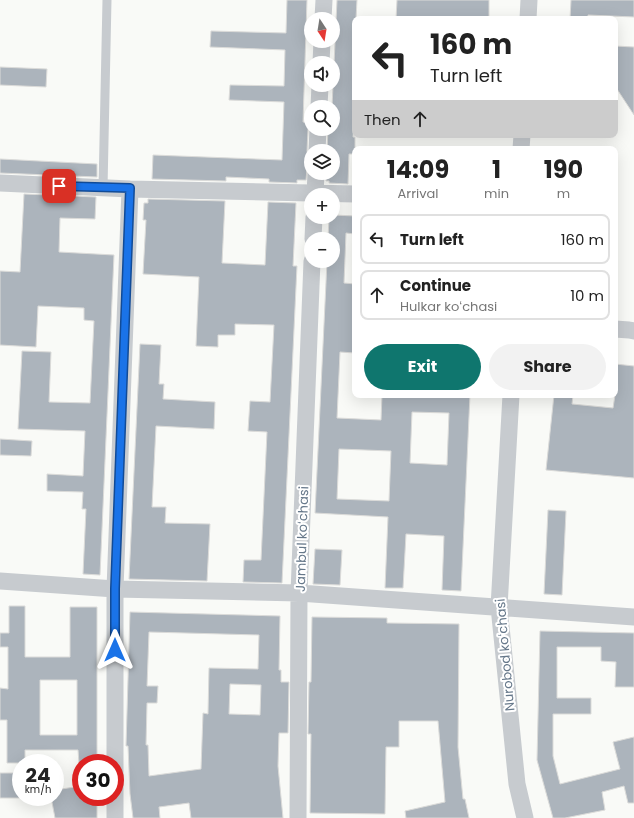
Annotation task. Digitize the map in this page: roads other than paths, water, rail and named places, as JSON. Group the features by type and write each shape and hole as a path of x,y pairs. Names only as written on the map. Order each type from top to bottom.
{"street":[{"path":"323,12 324,0"},
{"path":"528,16 529,0"},
{"path":"0,183 103,188 304,194"},
{"path":"115,818 115,589 130,188"},
{"path":"340,194 352,194"},
{"name":"Jambul koʻchasi","path":"298,818 299,593 312,268"},
{"name":"Nurobod koʻchasi","path":"511,398 499,607 517,784 525,818"},
{"path":"0,581 115,589 299,593 634,617"}],"lane":[{"path":"103,188 107,0"}]}
